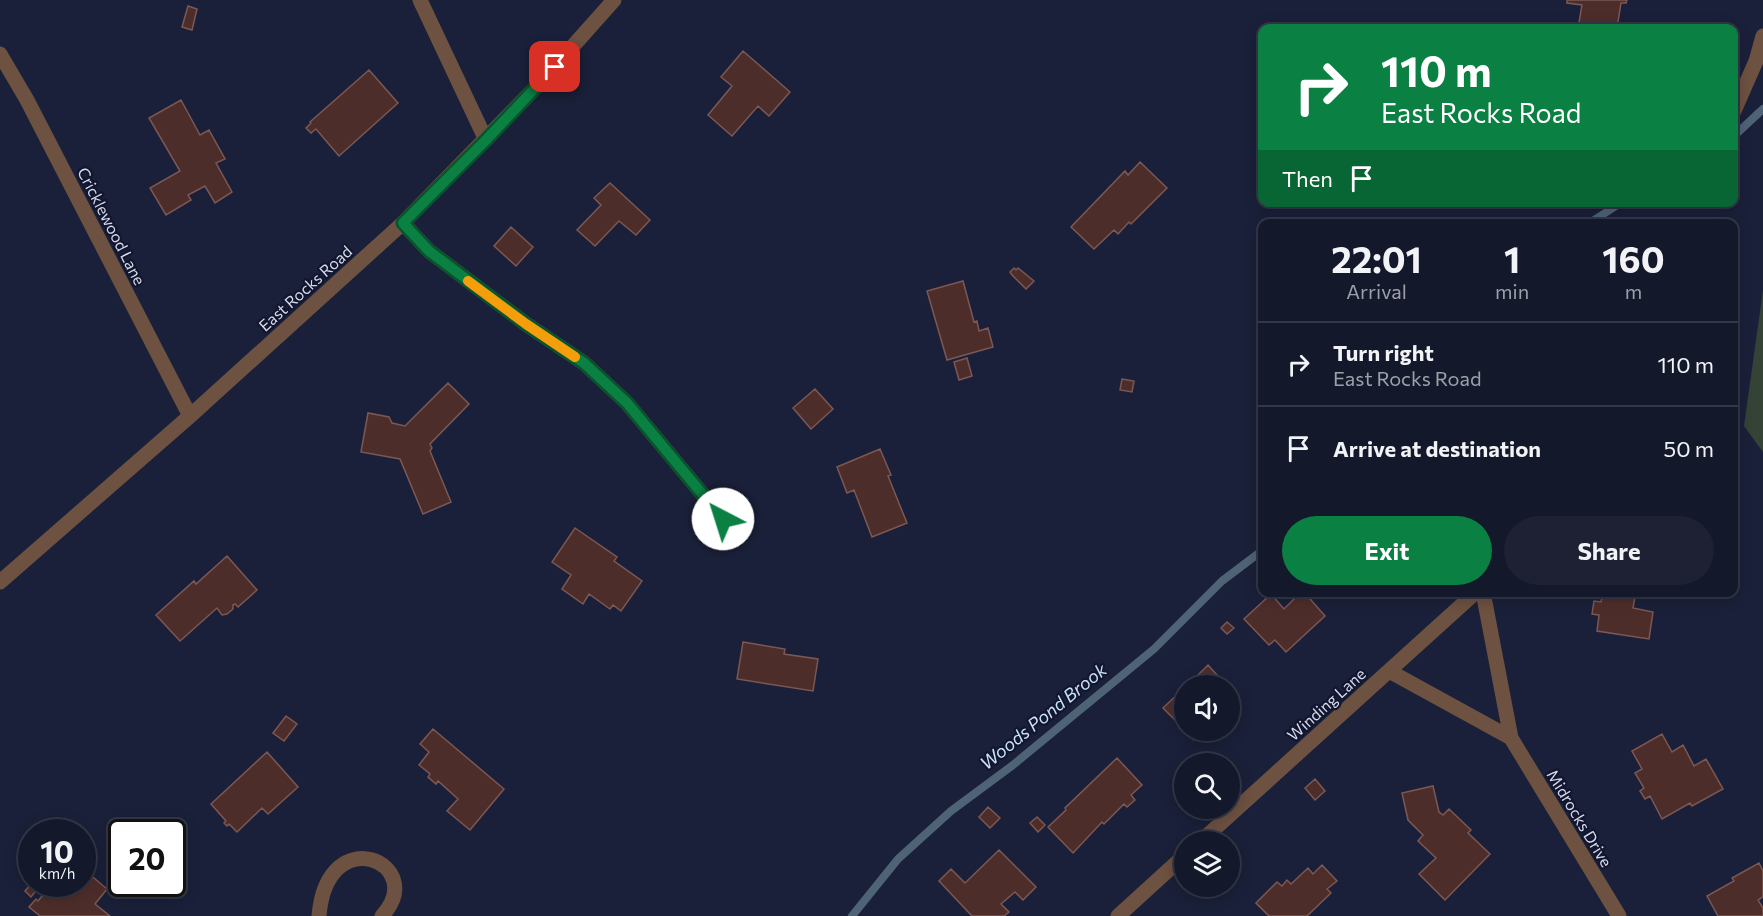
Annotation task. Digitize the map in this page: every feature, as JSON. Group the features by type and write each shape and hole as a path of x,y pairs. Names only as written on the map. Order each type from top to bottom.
{"street":[{"path":"420,0 486,140"},
{"name":"East Rocks Road","path":"0,582 190,416 403,223 541,82 614,0"},
{"path":"1738,102 1756,61 1763,36"},
{"name":"Cricklewood Lane","path":"0,54 27,100 190,416"},
{"path":"403,223 429,251 526,324 584,363 627,403 723,519"},
{"name":"Winding Lane","path":"1212,831 1470,597"},
{"name":"Midrocks Drive","path":"1484,597 1511,738 1619,916"},
{"name":"Midrocks Drive","path":"1389,671 1511,738"},
{"path":"319,916 322,896 329,880 343,864 355,858 369,858 380,863 389,872 394,886 394,896 389,908 382,916"},
{"path":"1118,916 1174,865"}],"green space":[{"path":"1763,290 1763,452 1744,426"}],"building":[{"path":"1567,0 1627,0 1626,3 1621,3 1618,24 1579,24 1582,5 1567,3"},
{"path":"188,6 197,9 192,30 182,27"},
{"path":"743,51 790,92 769,116 758,106 732,136 708,115 732,86 721,77"},
{"path":"369,70 398,103 339,156 316,129 311,133 306,128"},
{"path":"181,100 200,135 209,130 225,159 216,163 232,192 215,203 205,186 188,195 191,200 166,215 150,188 180,171 149,118"},
{"path":"1140,162 1167,188 1131,224 1129,222 1118,234 1114,230 1094,249 1071,227 1125,171 1128,175"},
{"path":"610,183 650,220 636,235 619,221 595,246 577,230 601,205 594,198"},
{"path":"511,227 533,247 516,266 494,246"},
{"path":"1014,268 1016,270 1018,268 1034,281 1026,289 1010,272"},
{"path":"963,281 974,322 977,321 979,331 988,328 993,347 947,360 927,291"},
{"path":"967,358 972,376 959,380 954,362"},
{"path":"1122,379 1134,381 1132,392 1120,390"},
{"path":"448,383 469,404 430,444 432,448 430,451 451,502 423,514 400,459 361,452 368,413 389,417 392,423 405,426"},
{"path":"815,389 833,409 811,429 793,408"},
{"path":"880,449 907,523 872,537 854,490 847,493 837,467"},
{"path":"575,528 617,557 614,561 642,581 621,611 613,605 610,609 589,594 583,604 562,589 571,575 552,562"},
{"path":"227,556 257,590 238,607 233,605 233,609 227,614 222,615 217,608 180,641 156,615 194,581 196,584"},
{"path":"1268,597 1274,597 1284,609 1296,597 1308,597 1325,616 1286,652 1275,640 1269,645 1244,619"},
{"path":"1602,597 1635,597 1633,608 1653,612 1649,639 1597,631 1599,615 1592,614 1594,601 1601,602"},
{"path":"1227,622 1234,628 1227,634 1221,628"},
{"path":"743,642 785,649 784,654 818,659 813,691 737,679"},
{"path":"1208,665 1217,675 1198,675"},
{"path":"1174,698 1174,719 1163,708"},
{"path":"286,716 297,724 284,741 273,733"},
{"path":"433,729 504,789 470,830 447,811 458,799 438,781 436,784 428,777 430,774 419,765 429,752 420,744"},
{"path":"1662,734 1672,752 1683,745 1694,766 1706,759 1723,789 1692,806 1690,803 1662,819 1650,796 1645,799 1640,791 1644,788 1635,773 1642,769 1632,751"},
{"path":"267,752 298,787 268,814 262,808 237,832 229,824 227,826 224,823 226,821 211,804"},
{"path":"1117,758 1142,785 1131,795 1135,800 1127,807 1124,804 1104,824 1102,822 1073,853 1048,827"},
{"path":"1315,779 1325,791 1315,800 1305,788"},
{"path":"1433,786 1439,812 1443,815 1449,809 1471,830 1468,833 1490,854 1445,900 1419,874 1436,858 1418,841 1423,835 1408,820 1402,793"},
{"path":"988,807 1000,818 990,828 979,817"},
{"path":"1037,817 1045,825 1038,832 1030,823"},
{"path":"999,850 1036,887 1023,900 1015,892 1001,904 1009,912 1004,916 972,916 939,881 951,869 965,883"},
{"path":"1759,863 1763,871 1763,897 1758,900 1763,908 1763,916 1718,916 1707,896 1734,881 1732,878"},
{"path":"1322,865 1337,881 1327,889 1331,893 1307,916 1269,916 1256,903 1277,882 1282,886 1287,880 1291,884 1308,868 1313,874"},
{"path":"96,880 107,889 95,904 110,916 40,916 29,907 36,899 38,901 41,897 96,897"}],"waterway":[{"name":"Woods Pond Brook","path":"1738,132 1763,109"},
{"name":"Woods Pond Brook","path":"1596,219 1614,207"},
{"name":"Woods Pond Brook","path":"852,916 898,859 951,811 1013,765 1154,649 1222,581 1258,554"}],"slow traffic":[{"path":"468,281 575,357"}],"route":[{"path":"555,67 403,223 429,251 526,324 584,363 627,403 723,519"}]}
